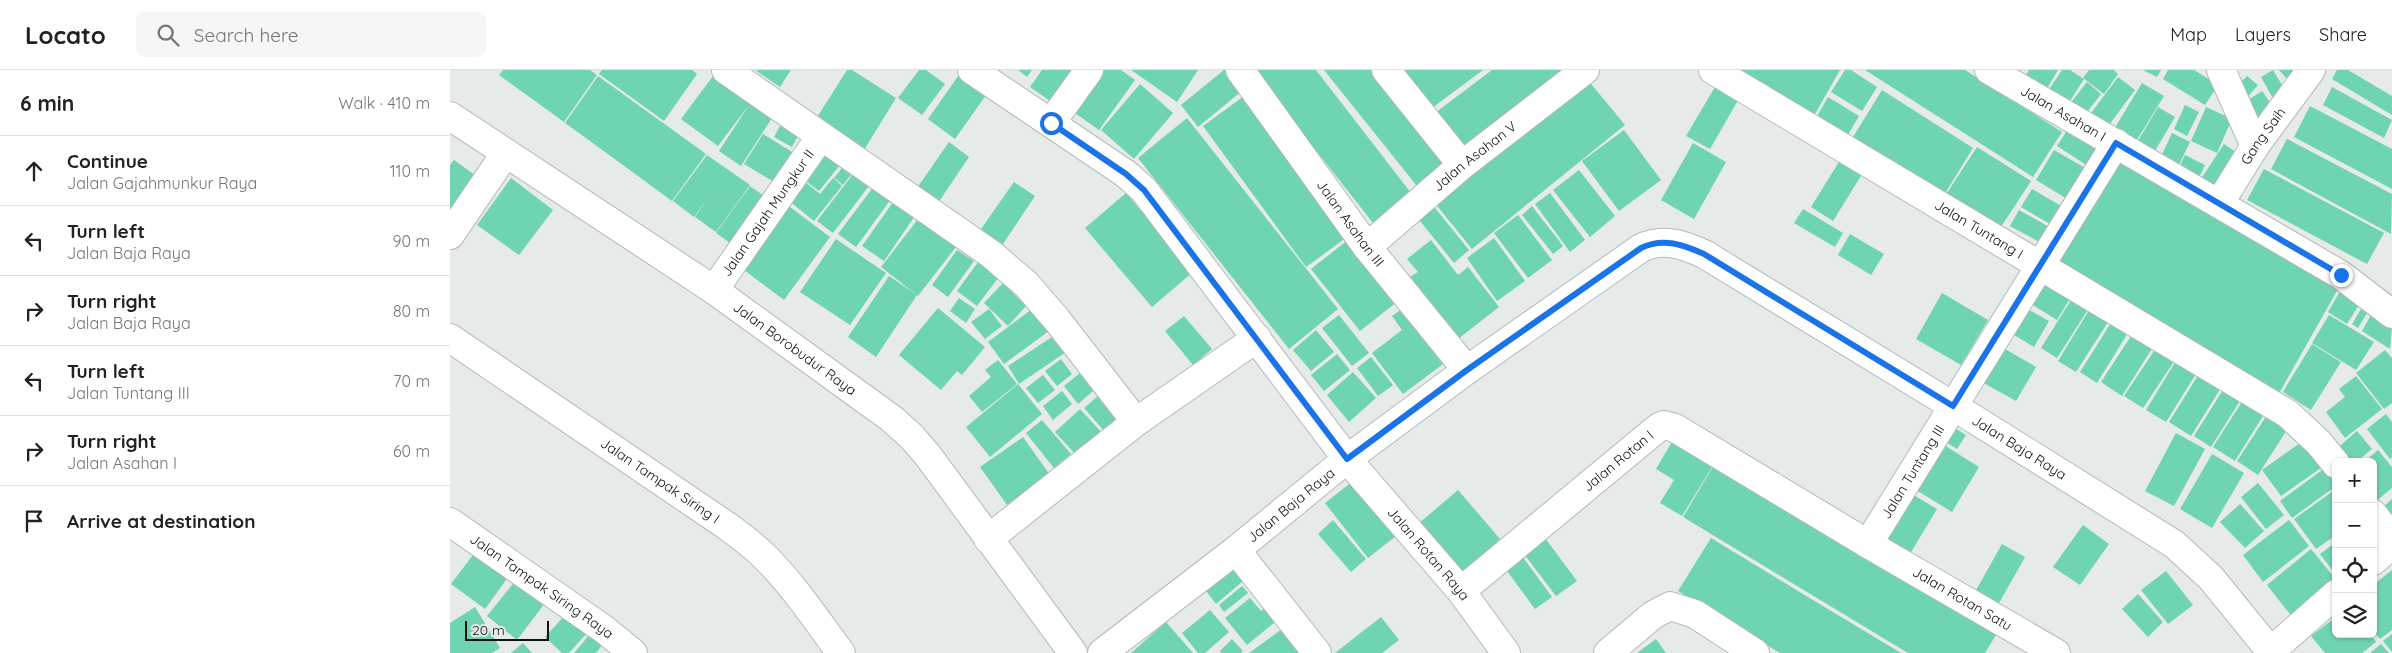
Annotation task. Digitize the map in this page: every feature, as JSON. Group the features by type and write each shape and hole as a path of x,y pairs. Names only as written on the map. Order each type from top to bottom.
{"street":[{"path":"726,70 991,254 1026,284 1057,320 1136,422"},
{"name":"Jalan Rotan Raya","path":"972,70 1126,174 1144,190 1347,459 1460,591 1506,653"},
{"path":"1051,123 1089,70"},
{"name":"Jalan Asahan III","path":"1240,70 1367,246 1467,370"},
{"name":"Jalan Asahan V","path":"1367,246 1462,164 1585,70"},
{"name":"Jalan Tuntang I","path":"1713,70 2288,414 2319,443 2332,459"},
{"name":"Jalan Asahan I","path":"1989,70 2341,275 2392,314"},
{"path":"2221,70 2255,146"},
{"name":"Gang Saih","path":"2219,204 2255,146 2311,70"},
{"path":"1388,71 1462,164"},
{"name":"Jalan Borobudur Raya","path":"450,116 714,290 892,419 929,457 1074,653"},
{"name":"Jalan Gajah Mungkur II","path":"714,290 821,136"},
{"name":"Jalan Tuntang III","path":"1868,544 2116,143"},
{"path":"450,235 505,154"},
{"name":"Jalan Baja Raya","path":"1102,653 1236,550 1347,459 1467,370 1641,248 1664,242 1677,243 1704,254 2174,544 2211,578 2271,652"},
{"name":"Jalan Tampak Siring I","path":"450,338 641,470 727,526 751,545 767,559 798,596 841,653"},
{"path":"988,539 1136,422 1257,338"},
{"name":"Jalan Rotan I","path":"1460,591 1659,427 1664,426 1675,428 1868,544"},
{"path":"2377,519 2392,538"},
{"name":"Jalan Tampak Siring Raya","path":"450,522 605,630 633,653"},
{"name":"Jalan Rotan Satu","path":"1868,544 2056,653"},
{"path":"2377,558 2392,545"},
{"path":"1236,550 1316,653"},
{"path":"2271,652 2332,598"},
{"path":"1608,653 1653,615 1670,606 1695,614 1755,653"}],"building":[{"path":"503,70 590,70 597,75 564,122 499,75"},
{"path":"602,70 692,70 697,74 664,121 599,74"},
{"path":"755,70 791,70 780,87"},
{"path":"847,70 852,70 896,98 864,150 816,119"},
{"path":"919,70 926,70 945,84 922,115 898,98"},
{"path":"1018,70 1032,70 1027,77"},
{"path":"1042,70 1076,70 1056,105 1030,87"},
{"path":"1091,70 1121,70 1135,80 1099,130 1065,106"},
{"path":"1131,70 1198,70 1177,102"},
{"path":"1224,70 1235,70 1248,86 1198,127 1181,105"},
{"path":"1253,70 1316,70 1411,193 1373,223"},
{"path":"1324,70 1382,70 1456,163 1421,191"},
{"path":"1483,70 1432,108 1404,71"},
{"path":"1492,70 1570,70 1463,150 1435,113"},
{"path":"1724,70 1840,70 1811,121"},
{"path":"1845,70 1851,70 1877,87 1862,111 1831,92"},
{"path":"1865,70 1965,70 2062,132 2033,177"},
{"path":"2029,70 2058,70 2045,92 2024,79"},
{"path":"2062,70 2070,70 2084,79 2068,104 2048,91"},
{"path":"2089,70 2114,70 2118,74 2104,94 2083,78"},
{"path":"2143,70 2161,70 2157,77"},
{"path":"2168,70 2194,70 2218,85 2205,105 2163,79"},
{"path":"2273,70 2288,95 2275,102 2261,77"},
{"path":"2279,70 2299,70 2288,80"},
{"path":"2337,70 2348,70 2392,96 2392,115 2332,79"},
{"path":"716,72 772,118 741,166 719,151 749,105 718,146 681,119"},
{"path":"961,72 989,91 955,139 928,119"},
{"path":"598,76 706,154 672,201 565,123"},
{"path":"2247,76 2258,85 2244,101 2233,91"},
{"path":"2118,77 2135,90 2106,129 2089,116"},
{"path":"1587,79 1625,125 1472,249 1434,202"},
{"path":"1718,82 1741,95 1710,149 1686,136"},
{"path":"2087,82 2101,94 2081,120 2066,109"},
{"path":"2142,83 2164,96 2135,143 2113,131"},
{"path":"1140,84 1173,113 1134,159 1101,130"},
{"path":"2332,87 2392,120 2384,138 2323,105"},
{"path":"1882,90 1973,148 1941,200 1850,142"},
{"path":"1251,91 1354,232 1306,267 1203,126"},
{"path":"2262,91 2276,111 2255,124 2242,104"},
{"path":"1828,97 1859,116 1846,138 1815,120"},
{"path":"2185,105 2199,112 2187,136 2174,129"},
{"path":"2310,106 2392,149 2392,189 2294,137"},
{"path":"2158,107 2175,117 2152,156 2135,146"},
{"path":"2206,107 2232,119 2217,153 2191,141"},
{"path":"1187,118 1338,309 1289,349 1138,158"},
{"path":"780,126 798,136 792,147 774,137"},
{"path":"2070,126 2100,145 2088,166 2057,146"},
{"path":"1624,130 1661,180 1619,211 1582,161"},
{"path":"2172,133 2190,142 2176,171 2158,163"},
{"path":"763,134 797,155 779,185 744,164"},
{"path":"2287,139 2392,194 2391,234 2271,169"},
{"path":"949,142 969,157 938,203 917,188"},
{"path":"1693,143 1726,162 1694,219 1661,200"},
{"path":"2224,144 2242,156 2215,197 2197,185"},
{"path":"828,147 844,160 819,191 802,178"},
{"path":"1977,147 2031,181 1997,233 1943,199"},
{"path":"2115,147 2342,282 2277,397 2049,262"},
{"path":"2054,150 2087,169 2069,200 2036,180"},
{"path":"707,155 750,185 716,232 695,217 708,198 694,217 673,201"},
{"path":"2185,155 2205,165 2196,184 2176,174"},
{"path":"1842,157 1864,171 1833,221 1811,207"},
{"path":"454,160 483,181 450,228 450,165"},
{"path":"846,163 854,171 843,185 834,178"},
{"path":"2264,169 2384,233 2367,264 2247,200"},
{"path":"856,170 872,182 833,233 817,221"},
{"path":"1579,170 1615,216 1590,237 1553,190"},
{"path":"511,178 553,210 519,255 477,225"},
{"path":"833,178 842,186 814,221 788,200 804,181 820,194"},
{"path":"877,182 894,195 856,247 838,234"},
{"path":"1014,182 1035,196 1001,247 979,232"},
{"path":"750,186 771,201 737,248 716,233"},
{"path":"2032,189 2063,207 2052,225 2021,207"},
{"path":"1126,193 1193,272 1152,307 1085,228"},
{"path":"1550,193 1585,240 1570,252 1535,204"},
{"path":"896,198 917,213 884,261 862,246"},
{"path":"1431,203 1469,250 1454,263 1416,216"},
{"path":"786,204 830,237 784,300 740,267"},
{"path":"1532,206 1563,246 1553,254 1522,215"},
{"path":"1803,209 1843,233 1835,247 1794,223"},
{"path":"2019,210 2051,228 2043,244 2010,226"},
{"path":"922,214 959,243 918,296 881,267"},
{"path":"1518,215 1552,260 1528,278 1494,233"},
{"path":"1850,234 1884,254 1871,275 1838,255"},
{"path":"1353,236 1402,298 1360,331 1311,269"},
{"path":"1494,238 1525,281 1497,301 1467,258"},
{"path":"836,239 886,273 850,325 800,292"},
{"path":"1431,240 1458,275 1468,267 1499,307 1458,339 1410,277 1418,272 1407,259"},
{"path":"957,250 974,261 948,297 932,285"},
{"path":"981,258 1001,274 977,306 957,291"},
{"path":"889,276 917,295 876,357 848,337"},
{"path":"2040,277 2071,297 2057,320 2025,300"},
{"path":"1003,283 1026,306 1008,326 984,303"},
{"path":"2342,288 2362,300 2347,324 2328,312"},
{"path":"1942,293 1988,320 1961,365 1916,339"},
{"path":"2073,297 2089,308 2057,358 2041,348"},
{"path":"959,298 975,309 966,323 950,311"},
{"path":"1410,303 1445,349 1436,356 1443,364 1403,394 1372,353 1402,330 1392,316"},
{"path":"2020,305 2049,321 2034,347 2006,330"},
{"path":"1036,306 1053,328 1004,364 988,342"},
{"path":"2091,307 2110,319 2076,372 2058,361"},
{"path":"938,308 985,347 962,375 957,371 941,390 899,355"},
{"path":"989,309 1002,326 985,339 971,322"},
{"path":"2361,309 2367,313 2358,328 2352,324"},
{"path":"1339,315 1369,353 1352,366 1322,328"},
{"path":"2329,315 2374,342 2356,370 2312,343"},
{"path":"2371,315 2392,327 2390,349 2362,331"},
{"path":"1184,316 1212,349 1193,365 1165,331"},
{"path":"2114,318 2131,328 2097,383 2080,372"},
{"path":"1316,330 1334,352 1311,371 1293,350"},
{"path":"1058,333 1069,350 1019,384 1008,366"},
{"path":"2133,333 2153,347 2122,396 2101,382"},
{"path":"2312,344 2341,362 2311,410 2283,392"},
{"path":"2000,346 2036,367 2016,401 1980,381"},
{"path":"2156,348 2175,360 2143,408 2124,396"},
{"path":"2385,350 2392,358 2392,403 2384,409 2356,373"},
{"path":"1337,354 1350,370 1324,391 1311,375"},
{"path":"2179,356 2199,369 2166,422 2146,410"},
{"path":"1371,357 1393,385 1378,396 1357,368"},
{"path":"1061,359 1072,374 1057,386 1045,371"},
{"path":"998,360 1017,384 982,412 969,396 991,377 985,370"},
{"path":"1086,368 1100,385 1078,404 1064,386"},
{"path":"2202,369 2224,383 2191,436 2169,422"},
{"path":"1353,372 1376,398 1349,422 1327,395"},
{"path":"1043,375 1055,390 1038,403 1026,388"},
{"path":"2356,376 2382,409 2345,438 2326,412 2345,397 2339,389"},
{"path":"1018,384 1042,414 990,457 966,427"},
{"path":"2226,385 2243,396 2211,447 2194,436"},
{"path":"1105,390 1126,414 1105,432 1084,408"},
{"path":"1062,391 1072,404 1053,420 1043,406"},
{"path":"2245,397 2266,411 2235,461 2213,447"},
{"path":"1080,409 1103,434 1078,457 1055,432"},
{"path":"2269,412 2290,425 2258,475 2237,461"},
{"path":"2386,414 2392,422 2392,457 2390,459 2367,429"},
{"path":"1042,420 1071,454 1054,468 1026,433"},
{"path":"1950,425 1966,435 1957,449 1941,439"},
{"path":"2357,431 2372,449 2361,458 2340,458 2334,451"},
{"path":"2176,433 2205,449 2174,506 2145,491"},
{"path":"2310,436 2328,463 2281,496 2262,470"},
{"path":"1023,437 1050,475 1007,505 980,467"},
{"path":"1673,440 1714,464 1682,516 1660,503 1674,480 1656,469"},
{"path":"1936,440 1979,467 1952,512 1908,485"},
{"path":"2378,450 2392,467 2392,488 2377,500 2377,458 2369,458"},
{"path":"2212,454 2244,473 2212,528 2180,509"},
{"path":"1714,465 1996,635 1985,653 1908,653 1683,517"},
{"path":"2329,465 2332,469 2332,489 2292,518 2280,501"},
{"path":"1357,478 1400,533 1368,558 1325,503"},
{"path":"2258,483 2284,515 2266,529 2241,497"},
{"path":"1458,490 1500,539 1461,574 1418,524"},
{"path":"1905,490 1937,509 1905,562 1874,543"},
{"path":"2332,492 2332,538 2316,549 2294,519"},
{"path":"2392,499 2392,520 2381,509"},
{"path":"2240,504 2264,531 2245,548 2220,522"},
{"path":"1333,520 1366,559 1351,572 1318,534"},
{"path":"2289,520 2309,546 2263,582 2243,555"},
{"path":"2083,525 2109,544 2080,585 2053,567"},
{"path":"1542,534 1577,581 1556,596 1521,550"},
{"path":"1711,538 1901,653 1780,653 1678,591"},
{"path":"2002,544 2025,557 1994,612 1971,599"},
{"path":"2332,545 2332,570 2320,554"},
{"path":"2311,549 2332,575 2332,587 2293,618 2267,585"},
{"path":"476,551 509,576 485,609 451,584"},
{"path":"1519,552 1552,597 1535,609 1502,564"},
{"path":"1232,556 1249,576 1216,604 1200,583"},
{"path":"2392,570 2392,630 2380,639 2377,636 2377,582"},
{"path":"2166,571 2193,605 2168,624 2141,590"},
{"path":"516,580 545,603 517,640 487,616"},
{"path":"1242,586 1248,593 1224,612 1219,605"},
{"path":"2138,594 2163,622 2148,637 2122,609"},
{"path":"1250,598 1261,611 1270,603 1281,617 1247,645 1225,618"},
{"path":"475,607 500,648 492,653 450,653 450,623"},
{"path":"1210,610 1229,632 1205,653 1198,653 1182,633"},
{"path":"566,614 587,633 569,653 562,653 545,637"},
{"path":"1381,617 1399,640 1382,653 1335,653"},
{"path":"2332,620 2332,638 2374,638 2376,642 2362,653 2325,653 2311,636"},
{"path":"1166,622 1193,653 1131,653"},
{"path":"1290,623 1311,653 1249,653"},
{"path":"591,633 603,644 596,653 574,653"},
{"path":"2392,634 2392,652 2383,641"},
{"path":"1232,639 1243,651 1241,653 1222,653 1220,651"},
{"path":"1656,639 1666,653 1637,653"},
{"path":"523,643 532,653 511,653"},
{"path":"2381,644 2389,653 2370,653"}],"route":[{"path":"1051,123 1126,174 1144,190 1347,459 1467,370 1641,248 1648,244 1664,242 1677,243 1704,254 1953,406 2116,143 2341,275"}]}
